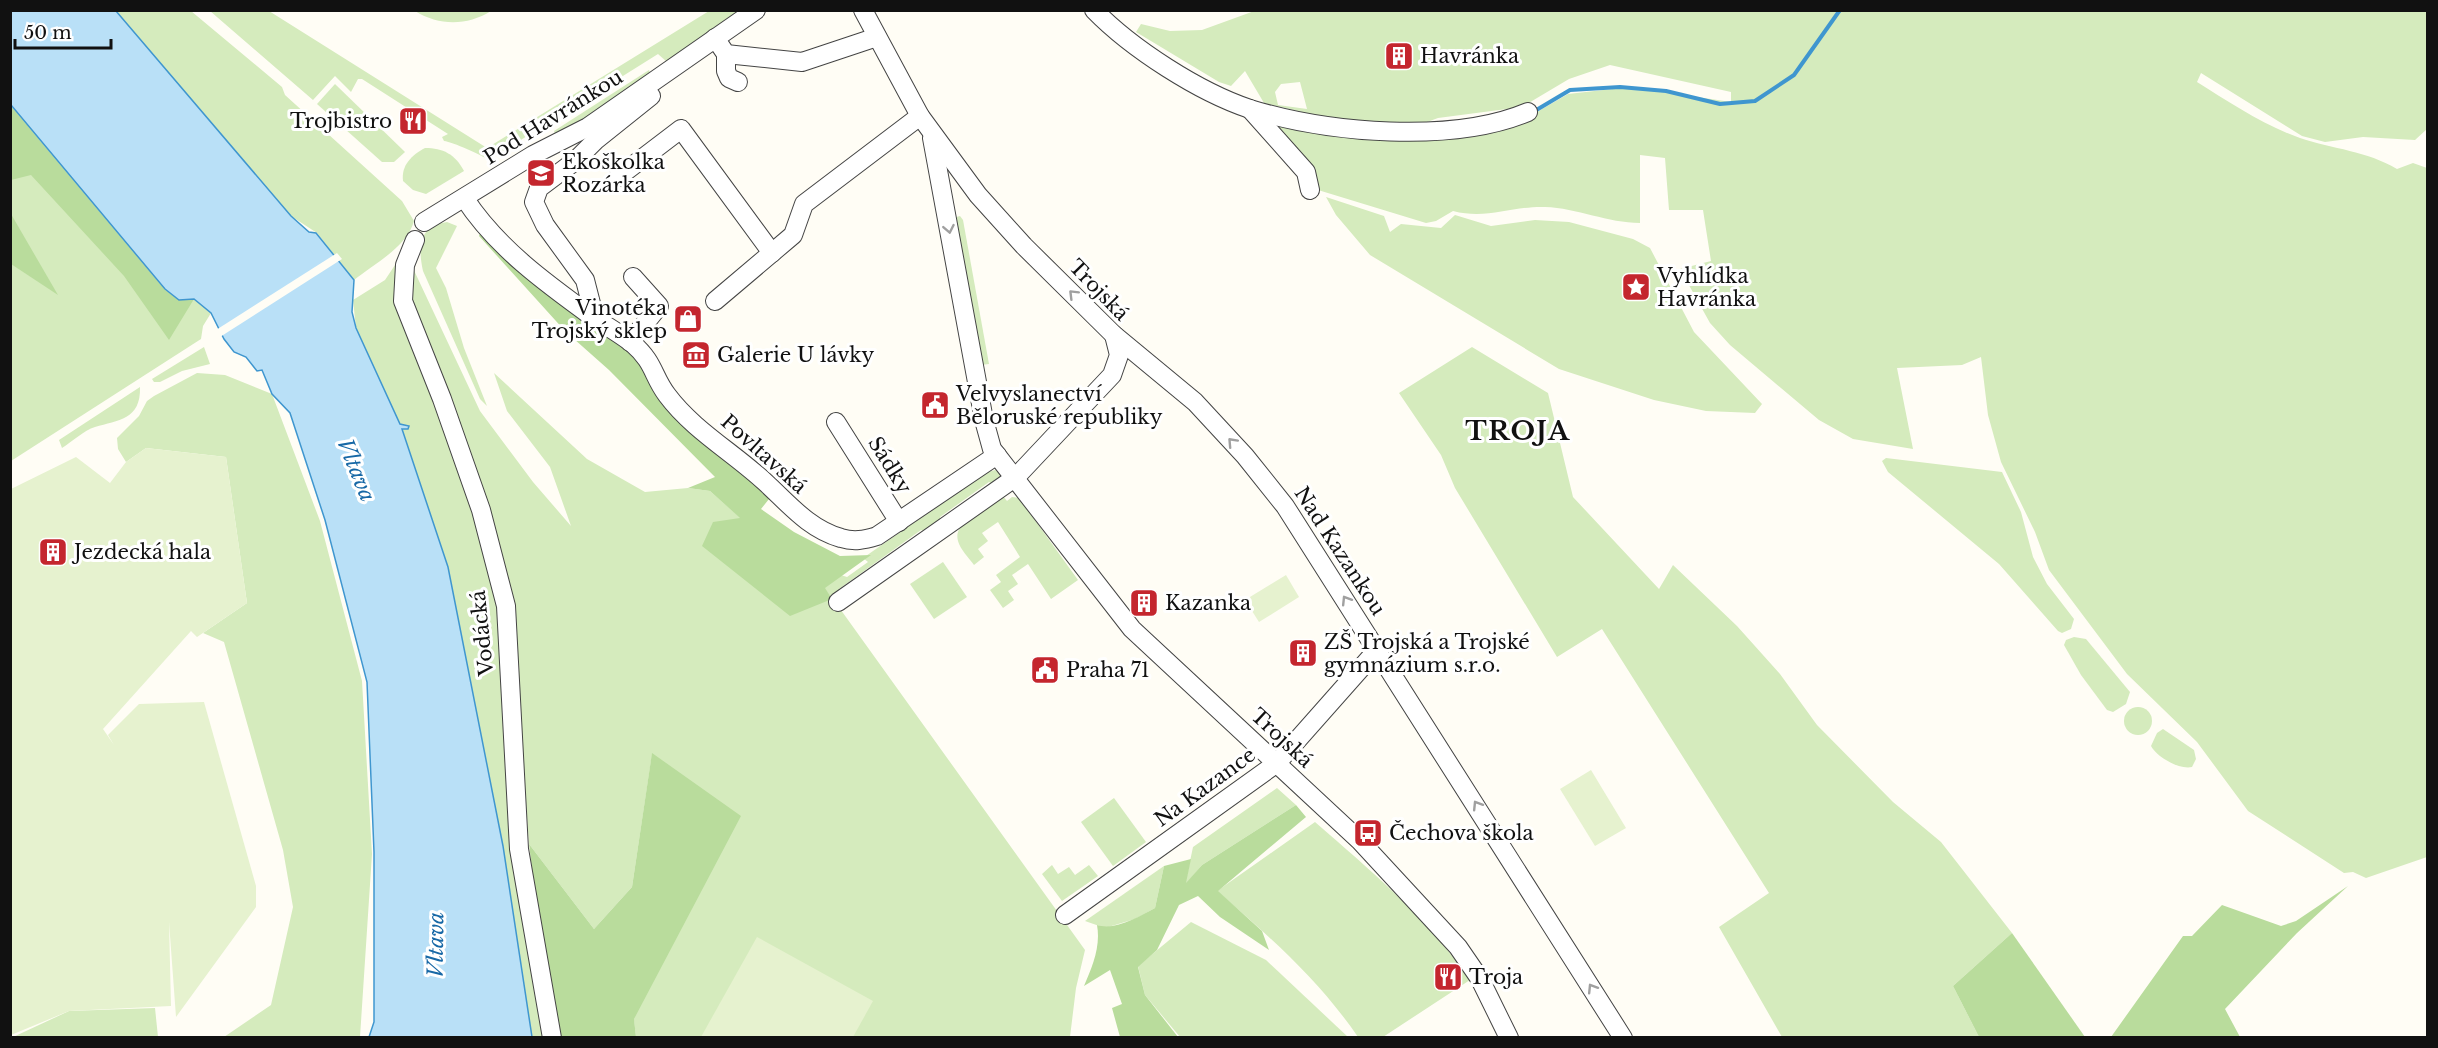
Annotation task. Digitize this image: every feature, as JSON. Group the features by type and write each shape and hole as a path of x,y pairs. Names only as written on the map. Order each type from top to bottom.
{"street":[{"name":"Pod Havránkou","path":"465,199 533,155 588,127 756,10"},
{"name":"Trojská","path":"862,10 925,123 978,195 1024,246 1114,335 1119,355 1112,375 1016,477"},
{"path":"1094,10 1129,44 1187,79 1250,109 1345,130 1439,131 1512,119 1528,112"},
{"path":"726,54 802,63 877,37"},
{"path":"715,38 726,54 726,71 729,78 738,82"},
{"name":"Pod Havránkou","path":"596,319 585,280 545,225 534,202 539,188 651,96 664,74"},
{"path":"1250,109 1306,172 1310,190"},
{"path":"715,301 793,235 804,204 925,123"},
{"name":"Trojská","path":"925,123 945,202 988,441 1132,629 1181,678 1360,841 1458,946 1480,979 1509,1038"},
{"path":"618,177 681,129 772,253"},
{"path":"945,202 950,194 959,189 978,195"},
{"path":"424,222 465,199"},
{"name":"Povltavská","path":"465,199 476,216 514,256 630,342 650,360 667,395 727,453 765,481 791,509 818,528 842,538 860,541 876,536 899,522"},
{"name":"Vodácká","path":"415,240 405,264 403,302 442,399 481,510 506,606 519,849 545,1011 552,1038"},
{"path":"630,342 659,306 633,277"},
{"name":"Nad Kazankou","path":"1114,335 1194,402 1245,456 1285,506 1623,1038"},
{"name":"Sádky","path":"836,422 899,522 998,455"},
{"path":"838,602 1016,477"},
{"name":"Na Kazance","path":"1065,915 1277,763 1377,650"}],"green space":[{"path":"1257,10 2427,11 2427,129 2415,140 2363,137 2325,142 2302,136 2201,73 2197,82 2286,133 2362,154 2397,169 2413,163 2427,168 2427,857 2366,878 2353,872 2344,873 2248,811 2197,742 2127,674 2049,570 2035,532 2001,462 1988,415 1981,357 1962,365 1897,368 1913,449 1853,439 1819,420 1730,345 1710,323 1680,269 1711,261 1703,210 1669,210 1665,158 1640,155 1640,223 1616,221 1557,208 1533,207 1477,214 1453,211 1436,221 1426,223 1318,190 1272,122 1348,138 1443,135 1516,124 1568,94 1630,87 1731,102 1731,92 1610,65 1569,79 1522,107 1438,118 1416,126 1332,119 1264,103 1245,71 1231,86 1219,82 1136,32 1141,24 1170,31 1202,30","holes":["1300,82 1307,109 1278,105 1275,92 1281,84"]},
{"path":"116,11 191,11 282,87 285,95 402,201 414,221 404,239 389,254 354,280 317,233 291,216"},
{"path":"210,11 269,11 487,148 709,11 745,11 667,62 658,54 489,160 444,141 442,137 448,134 362,79 358,79 351,92 335,76 313,100"},
{"path":"415,11 491,11 463,22 443,22"},
{"path":"649,70 651,75 606,108 555,134 554,131"},
{"path":"335,84 405,152 394,162 382,162 317,104"},
{"path":"10,105 194,299 211,313 203,326 201,339 11,461"},
{"path":"10,105 165,290 179,300 194,299 169,340 124,276 31,175 11,180"},
{"path":"425,148 448,153 457,160 464,171 426,194 413,190 403,181 408,161"},
{"path":"1326,197 1384,216 1390,232 1401,224 1441,228 1455,215 1491,226 1535,220 1569,222 1633,239 1650,248 1694,332 1762,404 1755,413 1706,411 1654,400 1559,369 1370,255 1336,215"},
{"path":"11,214 58,295 11,264"},
{"path":"960,216 963,220 989,364 981,365 953,218"},
{"path":"447,222 457,226 436,268 446,288 464,348 487,406 480,399 423,271 422,239 430,228"},
{"path":"482,228 629,348 773,494 761,509 794,532 840,556 871,555 825,588 832,599 790,616 702,546 713,522 740,518 710,491 688,488 715,477 609,370 565,331 479,236"},
{"path":"402,262 399,285 506,606 519,849 547,1037 532,1037 503,846 448,567 402,429 409,427 400,424 356,328 353,300 385,280 395,265"},
{"path":"411,264 480,411 533,482 571,526 550,467 507,411 494,373 587,459 645,492 688,488 710,491 832,599 824,588 841,575 847,577 868,562 863,558 985,473 995,470 1001,472 1002,476 994,485 989,482 940,517 941,522 926,532 921,530 839,589 840,594 833,599 1085,950 1076,988 1070,1037 636,1037 634,1020 652,754 632,887 594,929 529,844 512,610 412,309"},
{"path":"204,347 210,364 182,371 160,382 154,382 152,379"},
{"path":"1472,347 1548,393 1573,497 1659,589 1673,565 1737,626 1780,674 1817,725 1893,802 1941,842 2012,933 1953,986 1979,1037 1782,1037 1719,927 1769,893 1602,629 1557,657 1455,488 1441,455 1399,393"},
{"path":"197,373 225,375 272,394 320,521 362,681 372,854 360,1037 224,1037 271,1005 293,907 283,850 224,642 203,633 247,603 226,457 146,448 126,462 118,449 117,438 139,416 147,401"},
{"path":"140,387 137,406 126,417 82,433 62,448 59,440"},
{"path":"146,448 226,457 247,603 197,637 191,631 103,729 114,745 108,735 139,704 204,702 256,886 256,907 176,1017 169,922 171,1006 69,1011 11,1035 11,489 76,457 110,483 126,462"},
{"path":"1886,458 2002,472 2021,512 2033,557 2047,584 2074,619 2071,629 2062,633 2058,631 1999,564 1888,472 1882,461"},
{"path":"1003,496 1007,501 1012,497 1019,498 1078,580 1051,599 1028,564 1012,575 1018,584 1008,591 1014,600 1003,608 990,590 1001,582 996,575 1020,557 998,522 982,533 988,541 978,549 984,557 974,565 959,544 958,534 966,520"},
{"path":"943,562 967,597 934,619 910,584"},
{"path":"1286,575 1299,597 1259,622 1245,600"},
{"path":"2074,637 2086,639 2130,692 2126,704 2113,712 2107,710 2081,675 2064,645 2066,640"},
{"path":"2138,707 2148,711 2152,721 2148,731 2138,735 2128,731 2124,721 2128,711"},
{"path":"2163,729 2194,750 2196,759 2192,767 2175,765 2154,750 2151,746 2157,733"},
{"path":"652,753 741,816 634,1019 636,1037 558,1037 544,970 529,844 594,929 632,887"},
{"path":"1591,770 1626,828 1595,846 1560,789"},
{"path":"1277,788 1296,805 1202,865 1185,885 1193,847"},
{"path":"1114,798 1146,842 1113,866 1081,822"},
{"path":"1296,805 1306,817 1218,891 1262,931 1269,950 1220,917 1198,896 1179,905 1157,950 1138,967 1145,995 1178,1037 1120,1037 1112,1008 1122,1004 1110,970 1084,986 1097,949 1097,925 1119,925 1155,908 1164,866 1191,859 1186,883 1202,865"},
{"path":"1315,822 1417,916 1436,936 1470,980 1383,1037 1358,1037 1327,996 1310,978 1217,891"},
{"path":"1052,865 1058,874 1069,867 1075,875 1089,865 1098,876 1062,901 1042,874"},
{"path":"1164,866 1155,908 1135,919 1105,928 1085,921"},
{"path":"2348,886 2297,933 2225,1009 2240,1037 2111,1037 2183,936 2192,936 2222,905 2281,926 2296,921"},
{"path":"1191,922 1266,960 1348,1037 1180,1037 1145,995 1138,966"},
{"path":"2012,933 2085,1037 1979,1037 1953,986"},
{"path":"757,937 873,1001 853,1037 701,1037"},
{"path":"155,1008 158,1037 11,1038 69,1011"}],"water":[{"name":"Vltava","path":"10,11 116,11 291,216 309,232 316,233 354,280 352,312 356,328 400,424 409,426 408,429 402,429 448,567 503,846 532,1037 369,1037 374,1022 374,852 367,682 325,520 290,413 272,394 262,370 257,371 246,357 234,352 224,339 211,313 194,299 179,300 165,289 11,105"}],"pier":[{"path":"337,253 342,259 220,337 216,330"}],"waterway":[{"path":"1533,112 1570,90 1620,87 1666,91 1720,104 1755,101 1794,75 1840,10"}],"place":[{"name":"Havránka","path":"1399,56"},
{"name":"Trojbistro","path":"413,121"},
{"name":"Ekoškolka Rozárka","path":"541,173"},
{"name":"Vyhlídka Havránka","path":"1636,287"},
{"name":"Vinotéka Trojský sklep","path":"688,319"},
{"name":"Galerie U lávky","path":"696,355"},
{"name":"Velvyslanectví Běloruské republiky","path":"935,405"},
{"name":"Jezdecká hala","path":"53,552"},
{"name":"Kazanka","path":"1144,603"},
{"name":"ZŠ Trojská a Trojské gymnázium s.r.o.","path":"1303,653"},
{"name":"Praha 71","path":"1045,670"},
{"name":"Čechova škola","path":"1368,833"},
{"name":"Troja","path":"1448,977"}],"district":[{"name":"TROJA","path":"1518,431"}]}
